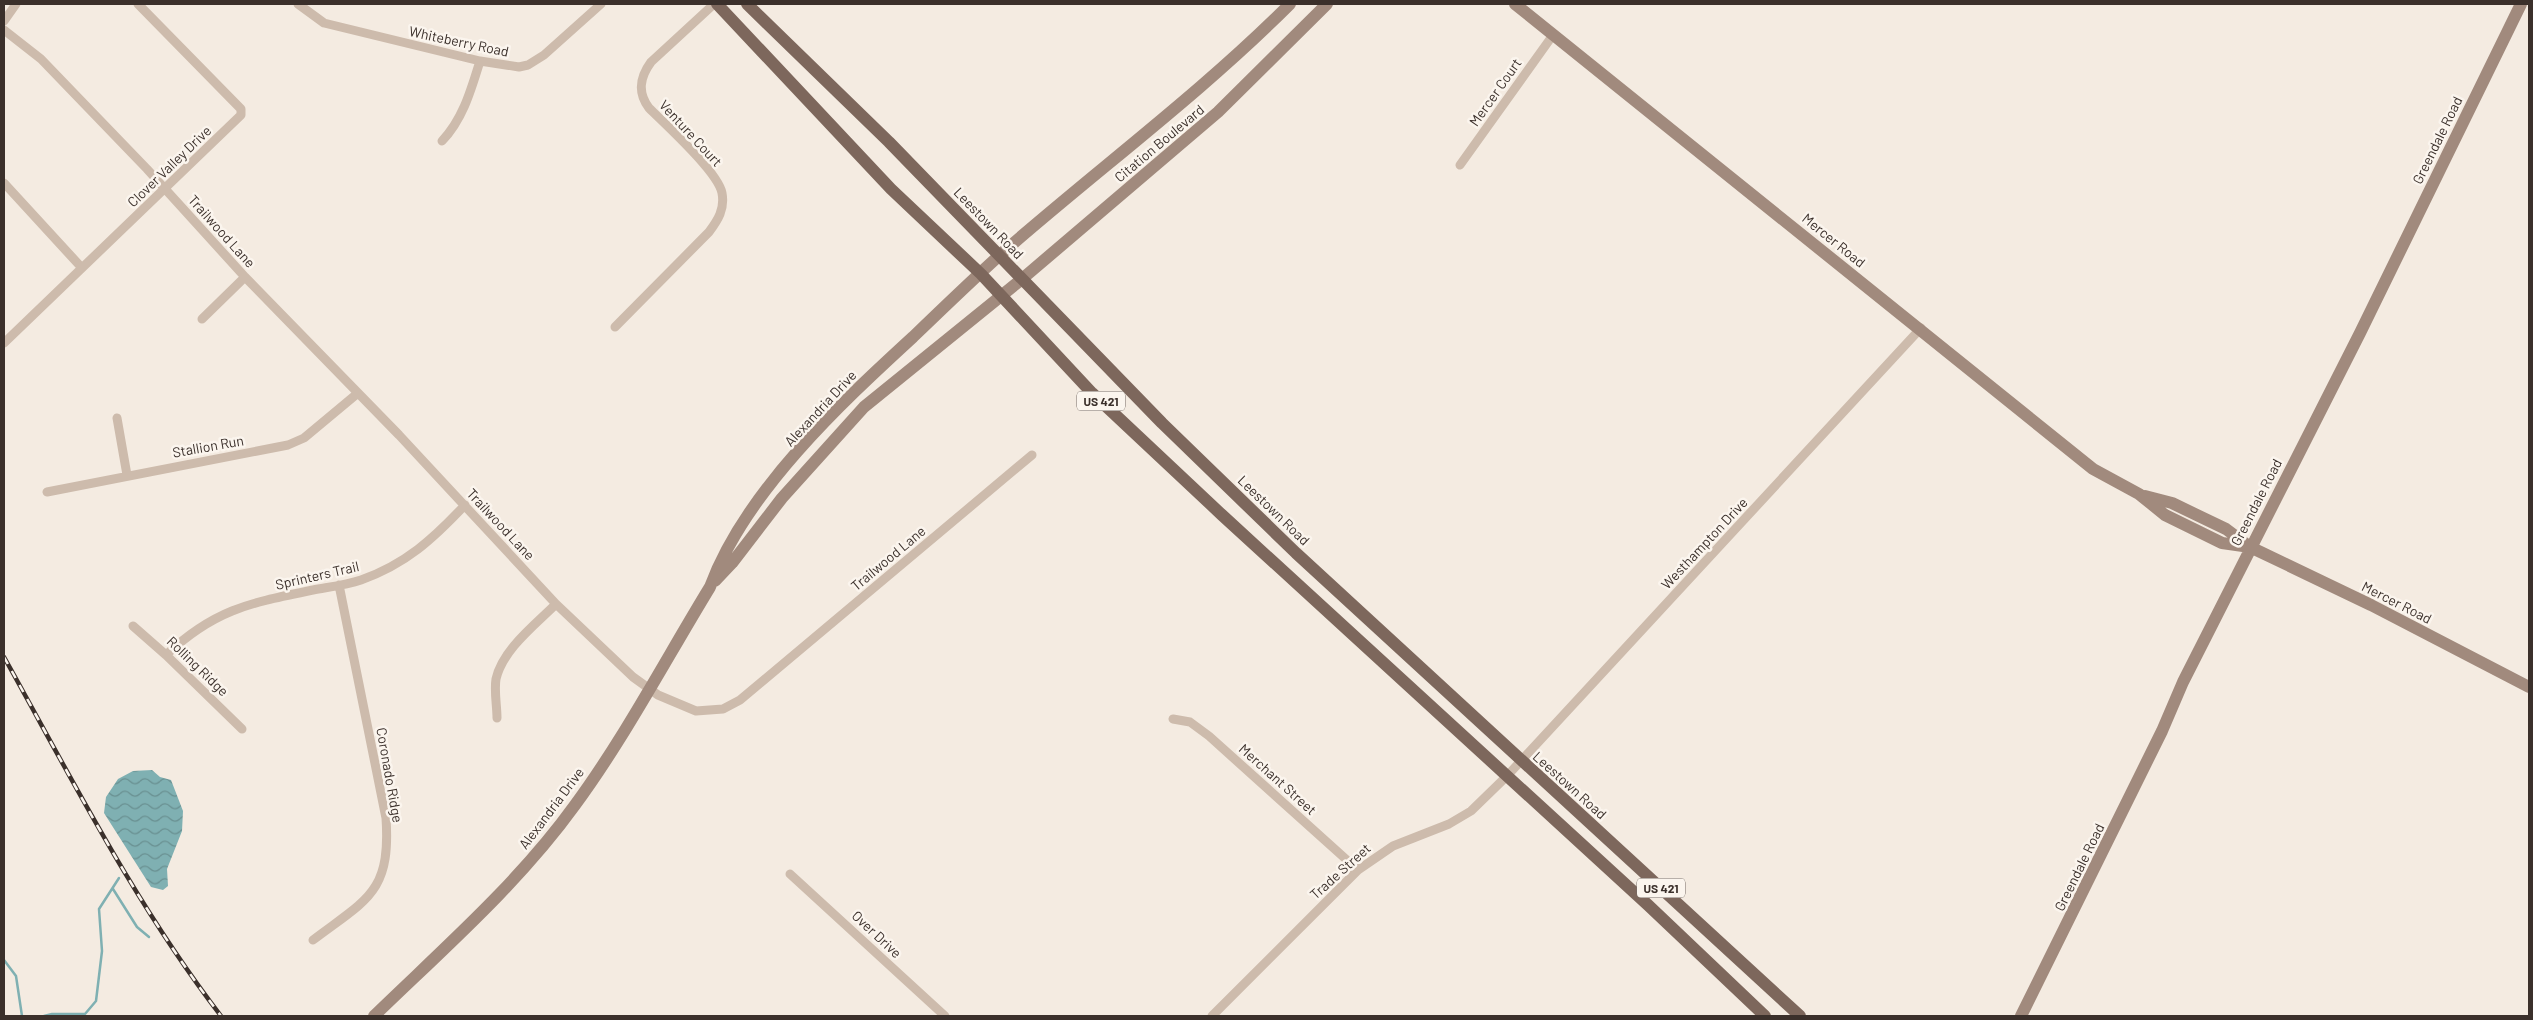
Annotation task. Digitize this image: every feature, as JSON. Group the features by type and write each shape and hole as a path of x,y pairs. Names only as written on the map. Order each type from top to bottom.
{"main road":[{"name":"US 421","path":"715,4 891,189 1002,295 1092,393 1766,1016"},
{"name":"Leestown Road","path":"747,4 889,142 1162,423 1296,553 1800,1016"}],"street":[{"path":"4,21 16,4"},
{"name":"Clover Valley Drive","path":"4,343 240,117 242,112 138,4"},
{"name":"Whiteberry Road","path":"298,4 324,23 506,67 528,65 544,55 601,4"},
{"name":"Venture Court","path":"615,327 709,232 719,219 723,206 719,184 649,108 642,96 641,87 642,78 651,62 715,4"},
{"name":"Citation Boulevard","path":"981,274 999,256 1204,84 1290,4"},
{"name":"Citation Boulevard","path":"1002,295 1218,112 1327,4"},
{"name":"Mercer Road","path":"1515,4 1921,328 2063,447 2093,469 2139,494 2165,515 2222,542 2250,547 2371,605 2529,687"},
{"name":"Greendale Road","path":"2021,1016 2156,745 2183,682 2364,326 2521,4"},
{"name":"Trailwood Lane","path":"4,30 41,59 165,189 245,278 358,392 556,604 648,689 696,710 723,709 740,700 1032,455"},
{"name":"Mercer Court","path":"1460,166 1553,35"},
{"path":"442,141 460,117 468,100 480,61"},
{"path":"4,184 82,268"},
{"name":"Alexandria Drive","path":"374,1016 493,901 531,860 584,792 710,587 720,560 781,471 822,424 867,379 981,274"},
{"path":"202,319 245,278"},
{"name":"Alexandria Drive","path":"710,587 732,563 782,498 864,407 1002,295"},
{"name":"Westhampton Drive","path":"1507,776 1921,328"},
{"name":"Stallion Run","path":"47,492 288,445 304,438 358,392"},
{"path":"117,418 127,475"},
{"name":"Sprinters Trail","path":"166,655 195,630 228,612 256,602 359,581 400,562 434,538 465,505"},
{"name":"Coronado Ridge","path":"313,940 371,896 382,875 388,847 386,818 339,585"},
{"path":"497,718 496,680 501,667 520,640 556,604"},
{"name":"Rolling Ridge","path":"133,626 166,655 242,729"},
{"name":"Merchant Street","path":"1174,719 1190,722 1209,736 1358,870"},
{"name":"Trade Street","path":"1212,1016 1358,870 1393,846 1436,830 1463,815 1507,776"},
{"name":"Over Drive","path":"790,874 945,1016"}],"water":[{"path":"152,770 160,777 171,780 183,811 182,831 167,869 168,886 163,890 151,887 104,813 106,797 118,779 133,771"}],"waterway":[{"path":"44,1016 52,1014 85,1014 96,1001 102,951 99,909 119,878"},
{"path":"113,889 137,927 149,937"},
{"path":"4,960 16,976 22,1016"}],"railway":[{"path":"4,657 132,885 160,930 221,1016"}]}
